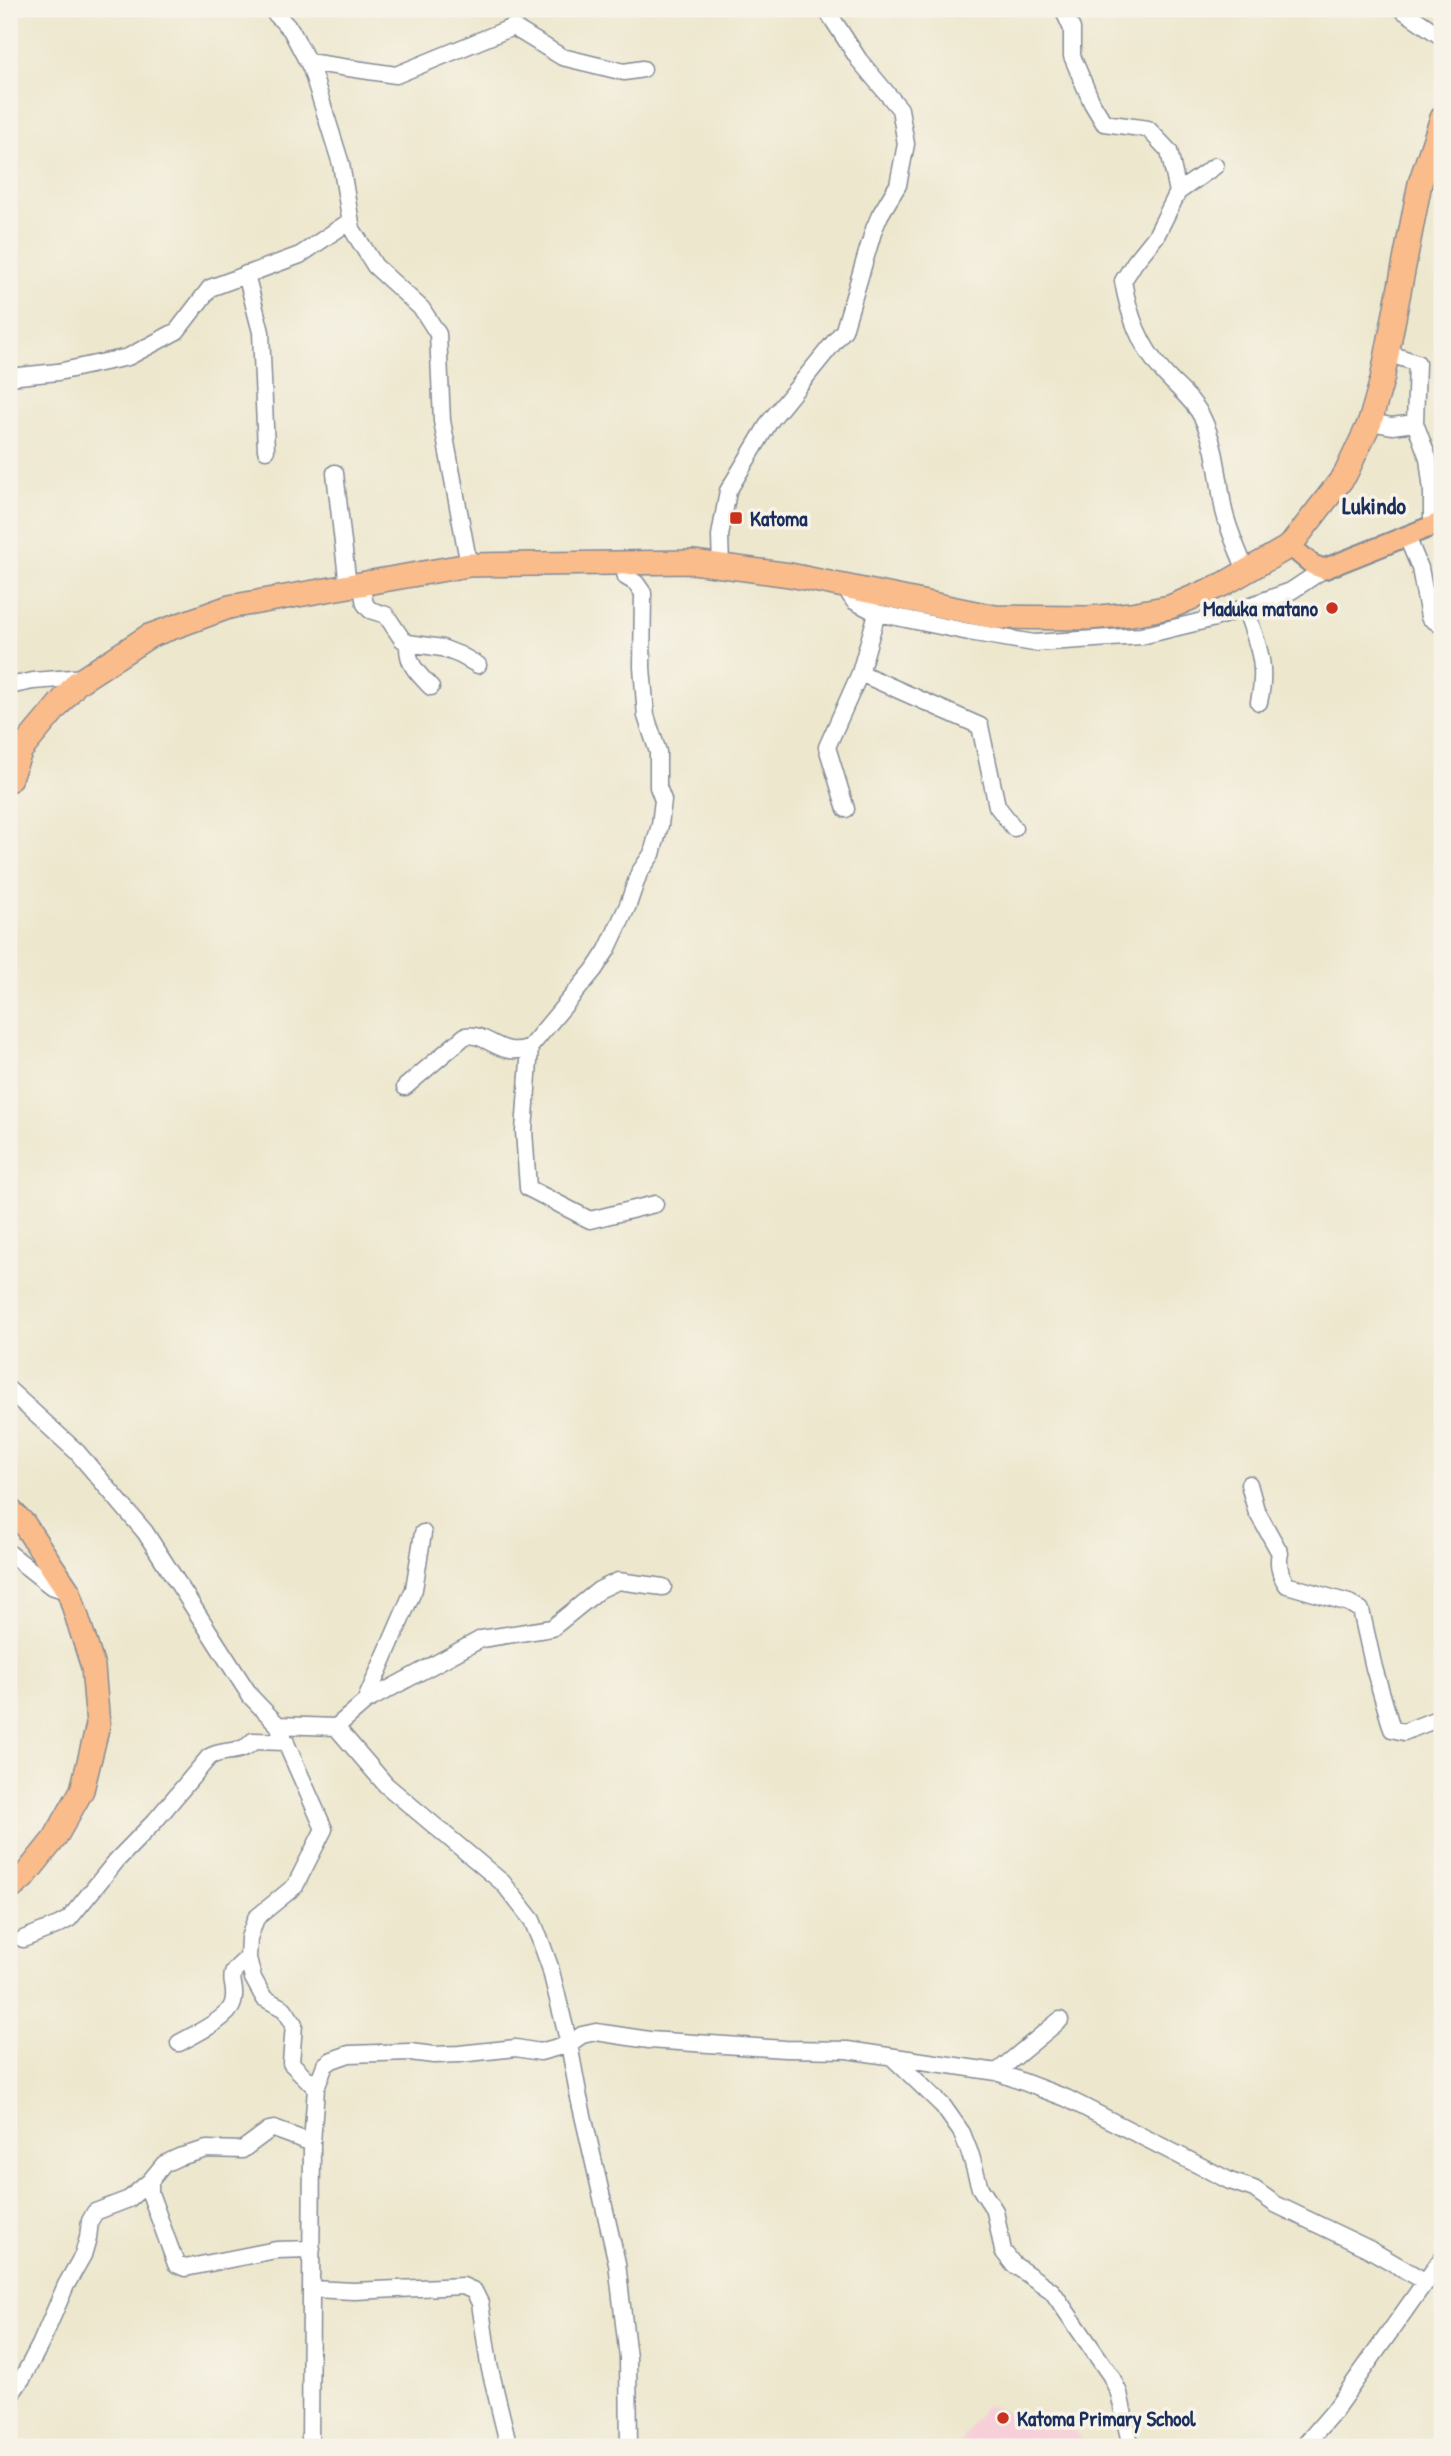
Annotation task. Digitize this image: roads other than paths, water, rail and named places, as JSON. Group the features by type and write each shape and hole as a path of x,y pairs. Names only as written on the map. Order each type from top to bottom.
{"highway":[{"path":"9,780 21,750 78,683 149,636 229,607 469,565 694,562 790,575 995,617 1090,618 1130,614 1170,607 1224,584 1290,546 1345,475 1370,422 1387,353 1420,183 1436,148 1442,118"},
{"path":"9,1510 23,1524 69,1592 93,1667 98,1725 82,1790 55,1838 23,1878 9,1890"}],"main road":[{"path":"1290,546 1313,565 1324,569 1437,524"}],"street":[{"path":"271,9 291,30 307,62 341,164 352,229 375,267 422,309 438,334 442,421 469,565"},
{"path":"721,566 720,536 727,491 770,421 844,330 874,229 898,185 906,144 901,109 859,60 826,9"},
{"path":"1063,9 1072,29 1072,56 1092,103 1104,123 1148,129 1168,151 1178,192"},
{"path":"1401,9 1442,37"},
{"path":"307,62 396,75 513,27 562,58 624,72 643,69"},
{"path":"1215,166 1178,192 1156,236 1123,281 1128,311 1145,350 1166,375 1183,389 1202,417 1219,471 1223,507 1246,571"},
{"path":"9,377 58,372 128,357 177,331 210,288 300,255 350,221"},
{"path":"246,274 261,332 266,450"},
{"path":"1387,353 1417,363 1415,423 1427,458 1437,524"},
{"path":"1370,422 1392,426 1415,423"},
{"path":"335,473 355,585 365,604 370,610 386,615 402,639 408,643 442,648 460,654 478,665"},
{"path":"1407,537 1420,568 1429,617 1442,626"},
{"path":"405,1087 465,1036 477,1037 508,1050 530,1046 594,970 607,950 628,905 639,873 652,854 663,800 658,787 658,752 646,716 642,667 645,608 643,593 636,583 626,577 623,563"},
{"path":"844,586 854,601 877,613 1034,643 1141,636 1216,618 1291,591 1324,569"},
{"path":"1245,607 1261,651 1264,682 1259,702"},
{"path":"846,808 827,747 860,673 877,613"},
{"path":"408,643 409,661 413,669 431,687"},
{"path":"860,673 980,726 997,806 1014,828"},
{"path":"9,686 87,676"},
{"path":"530,1046 524,1131 528,1188 590,1220 654,1204"},
{"path":"9,1390 77,1452 145,1532 251,1697 278,1725 286,1742 324,1829 295,1886 257,1918 249,1938 248,1958 253,1978 264,1998 284,2009 294,2024 291,2063 316,2088"},
{"path":"1249,1484 1256,1510 1280,1553 1278,1561 1287,1585 1349,1603 1362,1610 1374,1668 1392,1729 1404,1732 1442,1717"},
{"path":"365,1702 414,1589 423,1533"},
{"path":"9,1553 51,1586 69,1592"},
{"path":"278,1725 336,1727 365,1702 481,1639 552,1628 599,1590 618,1581 663,1587"},
{"path":"336,1727 386,1785 503,1882 532,1920 550,1967 618,2263 628,2358 629,2447"},
{"path":"23,1939 69,1919 117,1860 155,1821 209,1757 247,1748 253,1741 286,1742"},
{"path":"179,2043 212,2025 229,2011 233,2003 233,1975 237,1966 248,1958"},
{"path":"997,2072 1060,2020"},
{"path":"310,2447 312,2143 316,2088 326,2065 349,2054 410,2052 434,2055 516,2048 540,2052 569,2044 582,2035 596,2032 649,2040 785,2049 847,2050 997,2072 1066,2098 1230,2181 1254,2189 1275,2204 1369,2249 1426,2282"},
{"path":"892,2057 943,2106 962,2133 979,2188 995,2211 1003,2250 1013,2264 1052,2291 1111,2376 1119,2393 1131,2447"},
{"path":"9,2397 40,2345 66,2285 83,2255 90,2221 96,2212 129,2199 164,2164 172,2161 207,2150 242,2150 274,2129 312,2143"},
{"path":"150,2180 150,2193 169,2249 176,2264 185,2268 276,2250 312,2249"},
{"path":"1303,2447 1334,2411 1442,2258"},
{"path":"312,2289 354,2291 463,2286 474,2291 480,2303 489,2365 509,2447"}],"place":[{"name":"Katoma","path":"736,518"},
{"name":"Maduka matano","path":"1332,608"},
{"name":"Katoma Primary School","path":"1003,2418"}],"district":[{"name":"Lukindo","path":"1374,505"}]}
